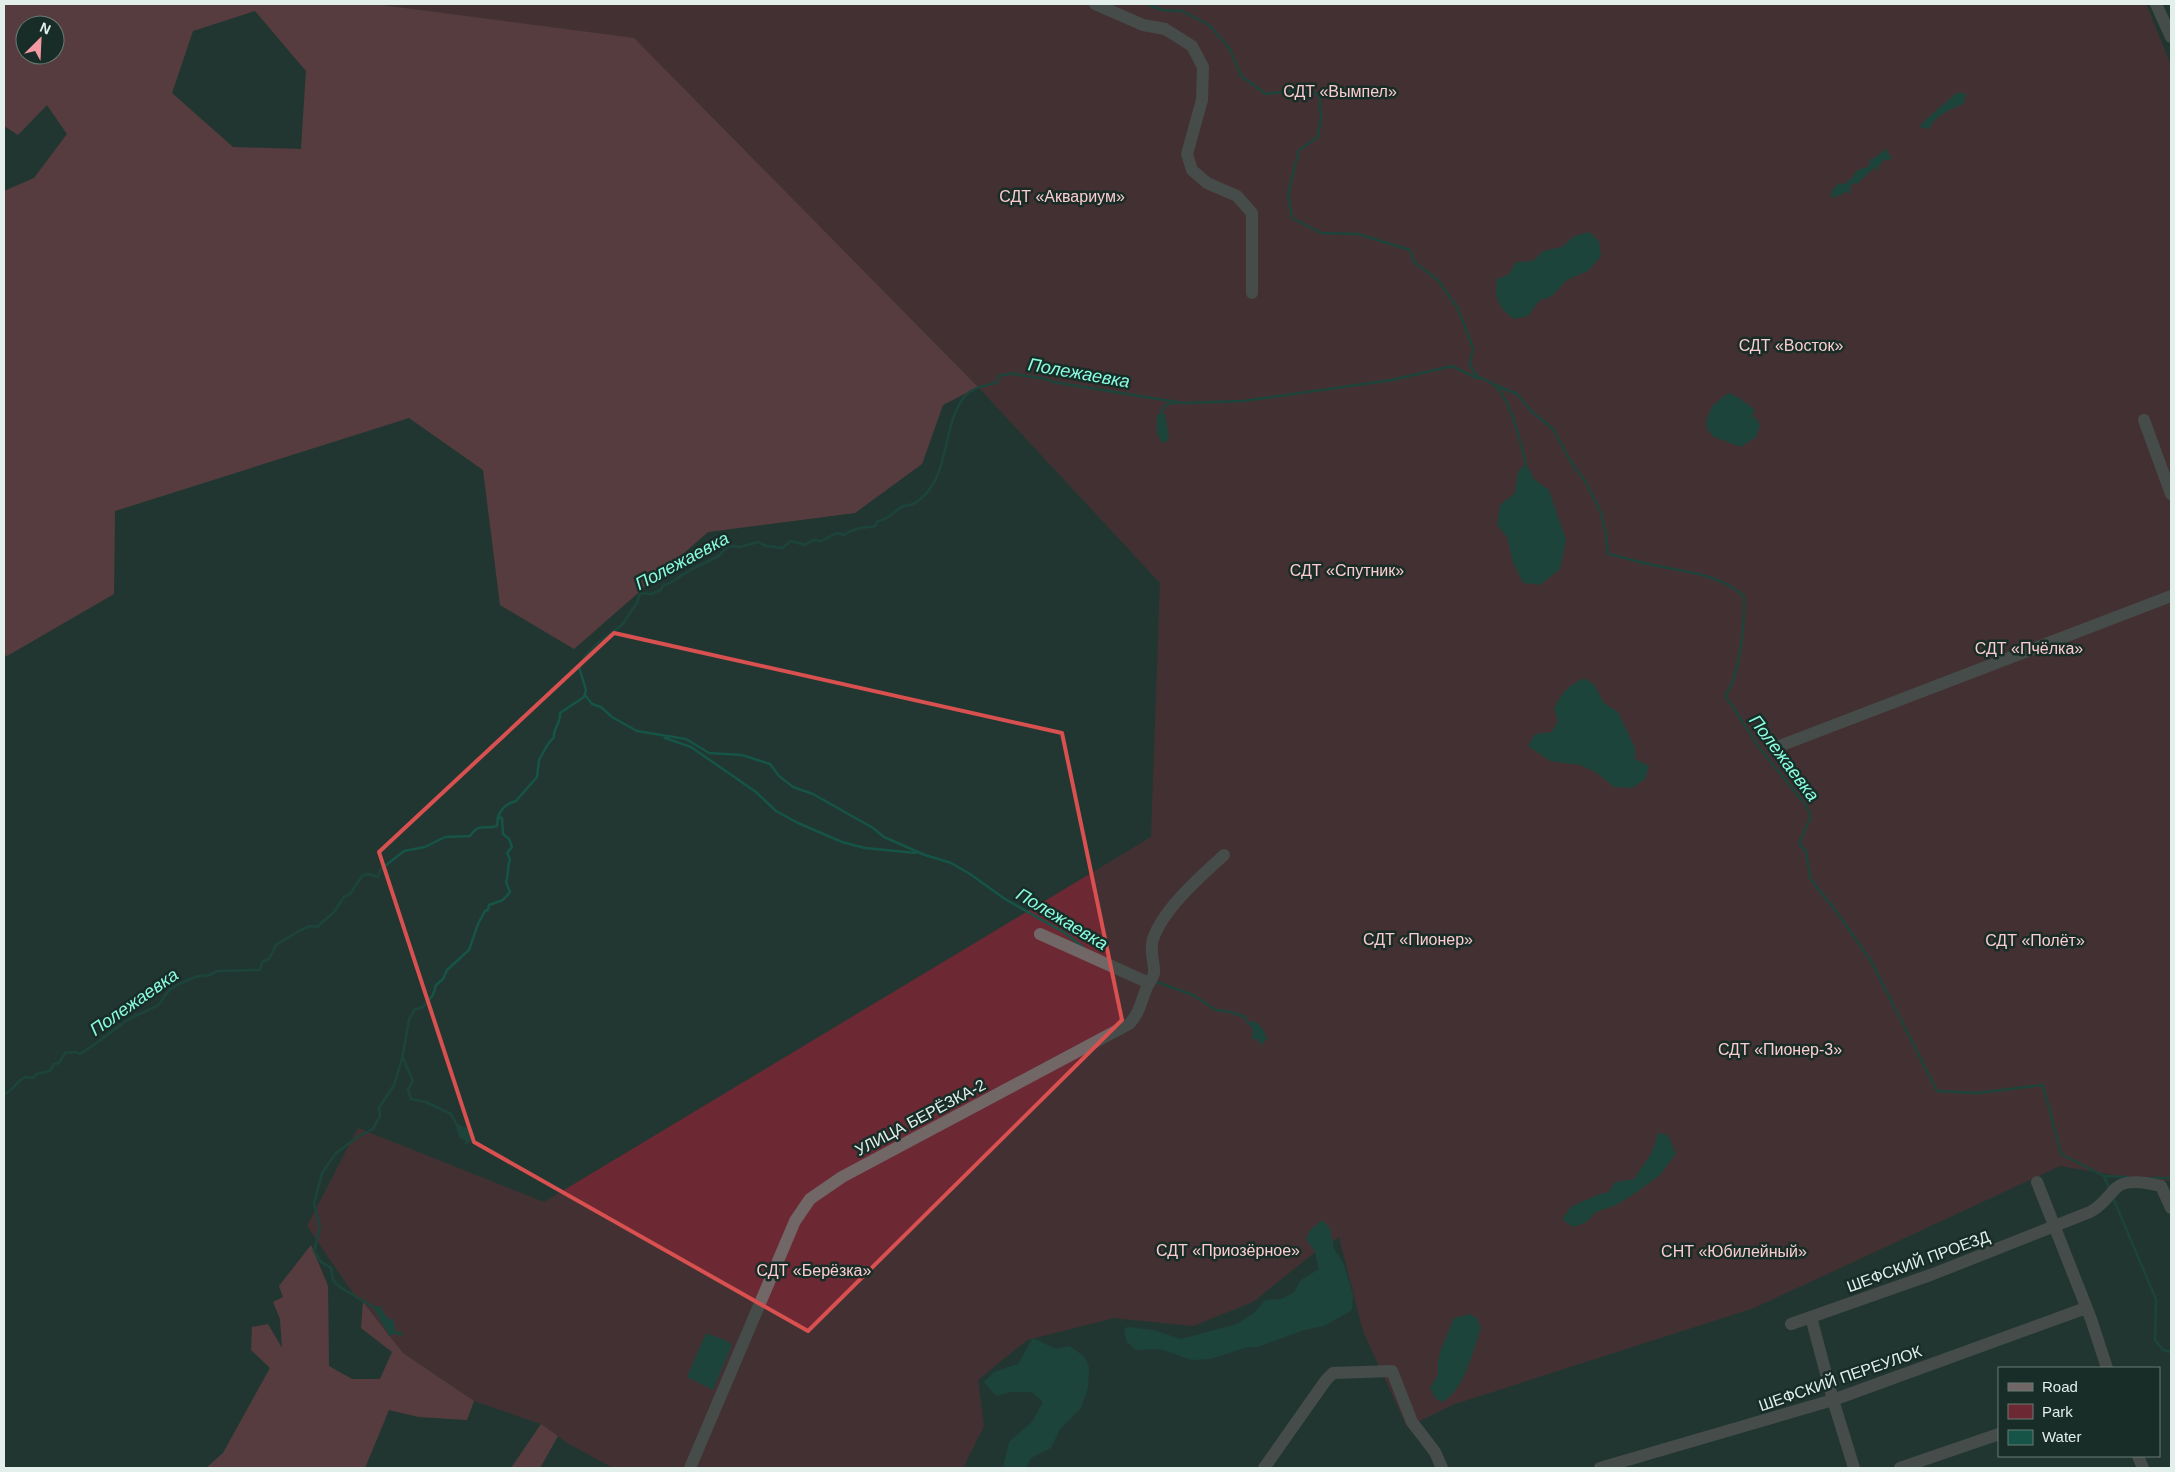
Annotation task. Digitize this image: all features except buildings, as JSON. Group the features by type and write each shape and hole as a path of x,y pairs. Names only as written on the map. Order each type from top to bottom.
{"street":[{"path":"1095,4 1143,25 1164,29 1192,46 1203,67 1202,100 1187,154 1192,170 1207,183 1237,196 1252,213 1252,293"},
{"path":"2156,4 2171,37"},
{"path":"2144,420 2171,494"},
{"path":"1777,747 2171,596"},
{"name":"УЛИЦА БЕРЁЗКА-2","path":"690,1468 795,1221 810,1199 842,1177 1123,1029 1138,1013 1154,974 1151,959 1153,939 1168,913 1192,884 1224,855"},
{"path":"1040,934 1149,983"},
{"path":"2037,1182 2086,1308 2106,1367"},
{"name":"ШЕФСКИЙ ПРОЕЗД","path":"1791,1324 1933,1274 2055,1227 2100,1207 2117,1186 2123,1183 2151,1183 2166,1186"},
{"path":"2166,1186 2171,1208"},
{"name":"ШЕФСКИЙ ПЕРЕУЛОК","path":"1600,1468 1833,1400 2086,1308"},
{"path":"1811,1317 1833,1400 1854,1468"},
{"path":"1264,1468 1326,1380 1333,1374 1392,1371 1412,1422 1435,1452 1442,1468"},
{"path":"1900,1468 1998,1434"}],"highlighted area":[{"path":"614,633 1062,733 1122,1020 808,1331 474,1142 379,852"}],"green space":[{"path":"374,4 2146,4 2171,65 2171,1181 2149,1181 2060,1166 1754,1308 1452,1405 1407,1427 1363,1331 1339,1237 1315,1252 1253,1302 1193,1326 1114,1318 1027,1340 978,1380 984,1426 963,1468 613,1468 569,1444 541,1424 474,1401 403,1353 363,1302 357,1299 307,1226 358,1128 544,1202 1151,837 1160,583 978,387 634,39"}],"shaded area":[{"path":"4,4 374,4 634,38 978,387 943,405 922,464 855,513 708,532 574,649 500,605 483,470 409,418 115,511 114,594 7,656 4,655 4,191 34,178 67,134 47,105 18,135 4,126","holes":["255,11 306,71 301,149 233,147 172,93 193,31"]},
{"path":"311,1245 328,1286 329,1366 352,1379 380,1379 392,1352 361,1328 363,1302 403,1353 474,1401 467,1420 419,1417 389,1410 365,1468 206,1468 223,1453 270,1368 251,1350 252,1327 268,1324 282,1348 280,1319 273,1302 283,1297 279,1286"},
{"path":"541,1424 558,1436 540,1468 511,1468"}],"water":[{"path":"1956,93 1966,93 1964,103 1940,116 1929,129 1919,127 1927,118"},
{"path":"1886,149 1892,159 1884,160 1877,168 1879,173 1874,168 1857,184 1852,183 1849,195 1846,191 1841,195 1831,198 1832,190 1839,183 1844,184 1852,178 1856,171 1869,166 1870,159 1873,159"},
{"path":"1589,232 1599,241 1601,256 1588,271 1567,280 1552,296 1539,301 1528,316 1514,319 1504,310 1498,302 1496,292 1497,279 1508,275 1516,262 1533,261 1543,251 1562,247 1574,236"},
{"path":"1728,393 1755,410 1752,416 1757,419 1760,425 1756,437 1741,447 1714,437 1707,429 1706,421 1712,406"},
{"path":"1157,414 1165,414 1169,437 1167,441 1162,443 1157,433"},
{"path":"1526,463 1534,479 1549,490 1566,540 1560,569 1540,585 1523,583 1513,562 1507,537 1497,525 1500,505 1515,493 1518,472"},
{"path":"1584,678 1594,684 1604,703 1618,712 1635,748 1635,759 1649,766 1645,779 1632,788 1614,787 1597,773 1580,765 1550,761 1528,746 1535,734 1552,732 1558,721 1554,709 1559,699 1569,687"},
{"path":"1253,1021 1260,1026 1267,1039 1262,1043 1262,1047 1257,1039 1252,1039 1253,1030 1248,1023"},
{"path":"459,1124 462,1127 471,1128 475,1137 471,1142 464,1145 466,1141 460,1138 456,1128"},
{"path":"1658,1133 1668,1135 1676,1154 1659,1176 1614,1206 1596,1212 1585,1223 1573,1227 1562,1219 1572,1206 1609,1192 1615,1182 1634,1179 1652,1152"},
{"path":"1322,1220 1330,1228 1334,1249 1344,1264 1353,1295 1352,1310 1324,1326 1304,1330 1258,1347 1248,1347 1210,1359 1192,1360 1160,1349 1136,1350 1127,1342 1124,1330 1127,1327 1153,1330 1181,1339 1237,1324 1254,1313 1265,1300 1282,1299 1294,1292 1301,1280 1319,1269 1315,1252 1306,1239 1310,1230"},
{"path":"381,1306 384,1314 391,1320 393,1318 395,1330 402,1331 402,1336 394,1334 388,1336 388,1332 373,1307"},
{"path":"1470,1314 1477,1318 1481,1328 1462,1380 1450,1397 1442,1402 1436,1399 1430,1388 1438,1375 1438,1361 1441,1349 1454,1318"},
{"path":"706,1333 727,1341 732,1345 713,1390 687,1377"},
{"path":"1033,1338 1056,1349 1069,1346 1084,1356 1089,1367 1088,1388 1081,1408 1060,1429 1051,1448 1031,1458 1026,1468 1003,1468 1009,1442 1032,1422 1043,1402 1032,1392 1011,1392 996,1396 984,1382 994,1372 1018,1364"}],"waterway":[{"name":"Полежаевка","path":"1148,4 1161,10 1182,11 1209,25 1230,49 1241,76 1266,94 1290,91 1319,94 1321,116 1318,137 1299,150 1288,194 1292,218 1321,233 1358,234 1410,250 1414,262 1438,280 1458,309 1473,348 1470,365 1478,377 1493,384 1505,399 1514,421 1526,463"},
{"name":"Полежаевка","path":"373,1307 340,1287 333,1280 331,1268 321,1262 314,1251 320,1227 314,1203 322,1173 336,1153 359,1136 373,1129 380,1116 379,1108 394,1085 402,1059 409,1020 414,1010 423,1007 433,995 436,985 443,979 447,970 469,950 478,924 485,911 488,910 489,905 503,900 510,892 506,882 510,859 507,853 512,847 509,839 503,834 502,818 498,817 499,814 510,803 516,801 537,777 539,760 554,737 560,713 584,697 586,690 579,667 586,655 598,643 622,625 637,603 640,593 651,594 661,590 663,585 719,556 725,549 731,546 740,547 758,542 766,546 782,548 791,541 805,545 813,540 821,541 837,533 844,535 855,530 875,526 878,521 905,505 914,504 927,493 935,481 951,424 964,397 975,389 996,383 1000,375 1012,373 1043,378 1053,382 1183,403 1243,401 1392,380 1452,366 1477,378"},
{"name":"Полежаевка","path":"1493,384 1517,394 1531,411 1553,429 1571,462 1587,484 1601,513 1608,554 1647,564 1701,574 1723,582 1744,596 1741,647 1735,674 1726,694 1727,699 1758,746 1805,804 1811,816 1799,844 1806,851 1810,878 1871,961 1937,1091 1977,1093 2043,1085 2061,1154 2104,1176 2109,1188"},
{"name":"Полежаевка","path":"1162,415 1161,412 1167,404 1175,403"},
{"name":"Полежаевка","path":"585,695 592,704 601,707 612,717 637,731 686,739 709,753 742,755 770,764 779,776 793,787 813,794 873,828 884,837 925,855 951,863 1005,899 1065,933 1084,948"},
{"name":"Полежаевка","path":"665,738 691,747 756,792 776,811 798,823 842,842 865,848 916,853"},
{"name":"Полежаевка","path":"4,1094 25,1077 33,1078 37,1074 50,1071 54,1064 59,1063 65,1053 76,1052 80,1054 126,1021 158,1005 170,990 186,981 218,971 260,970 262,962 269,959 276,945 310,926 317,927 334,912 344,897 350,894 362,876 368,874 378,877 380,870 404,851 425,847 445,837 470,836 477,829 497,826 498,817"},
{"name":"Полежаевка","path":"1154,981 1193,995 1216,1010 1231,1012 1245,1017 1248,1023"},
{"name":"Полежаевка","path":"403,1058 413,1081 408,1090 411,1099 426,1102 451,1114 457,1125"},
{"name":"Полежаевка","path":"2104,1176 2128,1177"},
{"name":"Полежаевка","path":"2151,1178 2171,1178"},
{"name":"Полежаевка","path":"2113,1198 2156,1299 2155,1340 2163,1350 2171,1352"}],"park label":[{"name":"СДТ «Вымпел»","path":"1340,91"},
{"name":"СДТ «Аквариум»","path":"1062,196"},
{"name":"СДТ «Восток»","path":"1791,345"},
{"name":"СДТ «Спутник»","path":"1347,570"},
{"name":"СДТ «Пчёлка»","path":"2029,648"},
{"name":"СДТ «Пионер»","path":"1418,939"},
{"name":"СДТ «Полёт»","path":"2035,940"},
{"name":"СДТ «Пионер-3»","path":"1780,1049"},
{"name":"СДТ «Приозёрное»","path":"1228,1250"},
{"name":"СНТ «Юбилейный»","path":"1734,1251"},
{"name":"СДТ «Берёзка»","path":"814,1270"}]}
